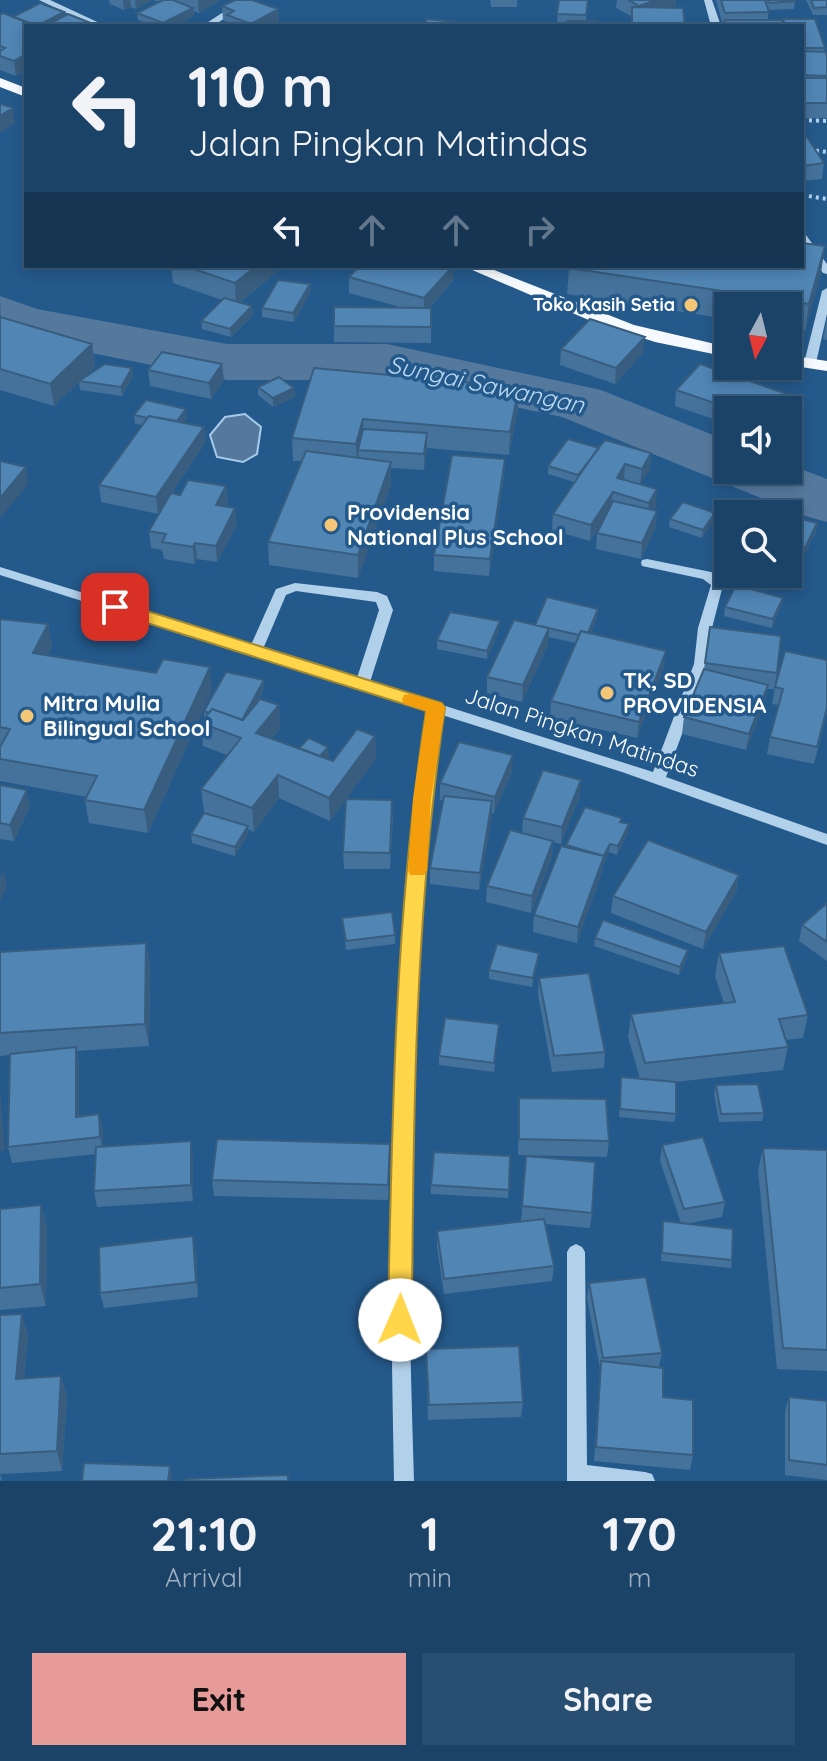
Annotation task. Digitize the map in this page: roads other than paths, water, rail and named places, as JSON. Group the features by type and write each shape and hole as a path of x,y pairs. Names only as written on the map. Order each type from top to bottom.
{"main road":[{"path":"0,82 24,92"},
{"path":"476,268 637,332 714,349"}],"street":[{"path":"43,0 97,24"},
{"path":"210,24 248,0"},
{"path":"708,0 715,24"},
{"path":"804,239 823,258 827,271"},
{"path":"819,365 827,291"},
{"path":"647,563 706,575 713,578 717,585 705,628 701,664 658,779"},
{"name":"Jalan Pingkan Matindas","path":"1,573 658,779 827,840"},
{"path":"255,651 281,592 295,587 372,595 382,599 386,610 362,685"},
{"path":"404,1481 399,1351 403,1080 422,799 436,708"},
{"path":"576,1252 578,1477 645,1481"}],"water":[{"path":"245,414 261,427 257,454 243,462 217,457 210,435 225,417"}],"waterway":[{"name":"Sungai Sawangan","path":"0,313 21,323 227,362 387,362 580,403 714,457"},
{"name":"Sungai Sawangan","path":"781,484 827,502"}],"place":[{"name":"Toko Kasih Setia","path":"691,305"},
{"name":"Providensia National Plus School","path":"331,525"},
{"name":"TK, SD PROVIDENSIA","path":"607,693"},
{"name":"Mitra Mulia Bilingual School","path":"27,716"}]}
